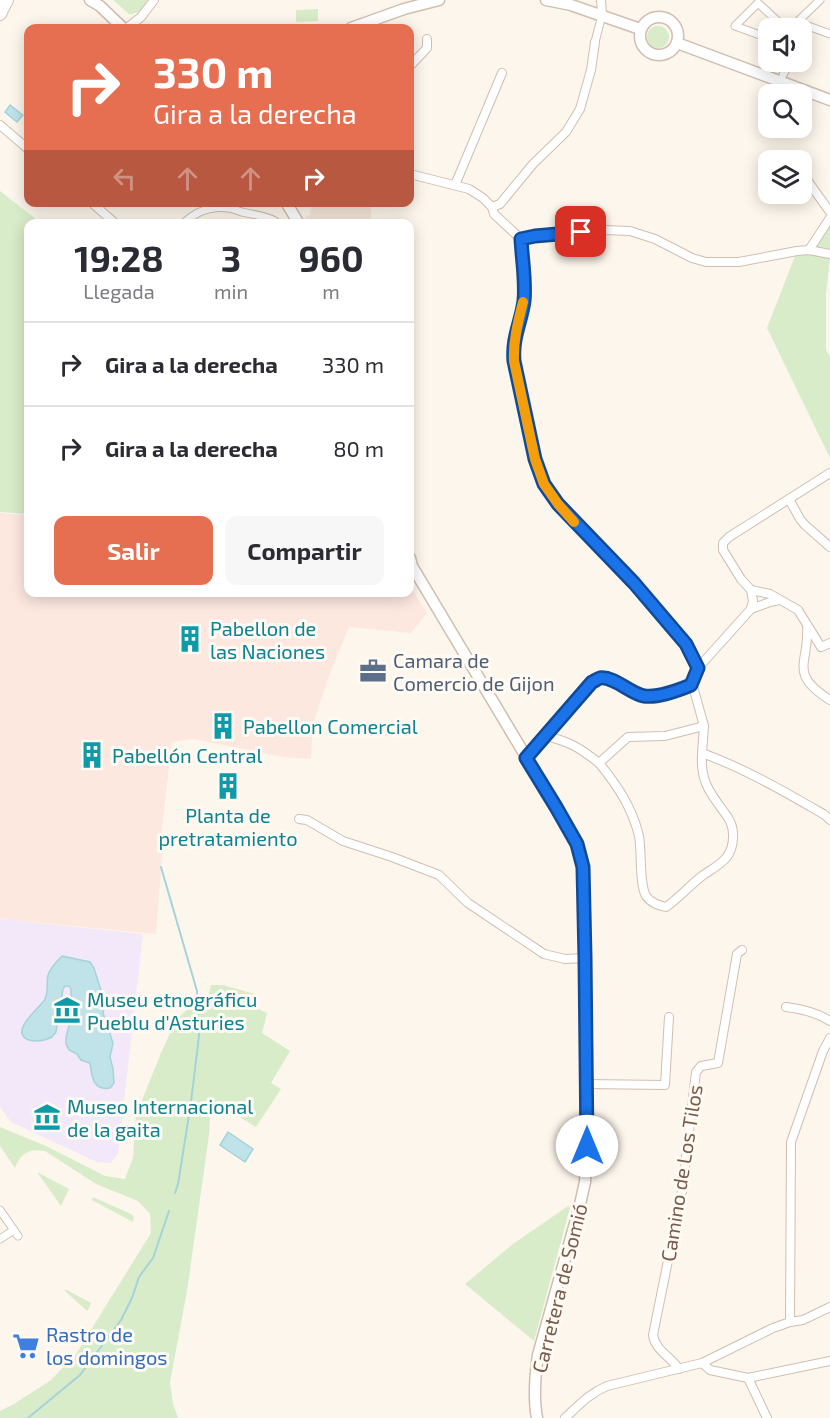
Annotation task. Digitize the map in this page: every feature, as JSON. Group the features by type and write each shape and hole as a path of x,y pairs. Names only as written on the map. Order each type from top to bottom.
{"main road":[{"path":"0,14 7,0"}],"street":[{"path":"131,24 141,18 154,0"},
{"path":"362,24 404,9 439,0"},
{"path":"546,0 571,5 640,29"},
{"path":"492,207 500,204 533,164 566,132 580,109 591,70 602,15 601,0"},
{"path":"807,18 820,0"},
{"path":"95,2 120,24"},
{"path":"758,34 735,26 758,3 774,18"},
{"path":"654,18 669,20 675,26 678,34 677,43 667,54 659,56 652,54 641,44 640,29 654,18"},
{"path":"812,29 830,34"},
{"path":"414,62 427,48 427,39"},
{"path":"677,43 830,100"},
{"path":"455,185 502,72"},
{"path":"0,125 24,146"},
{"path":"414,175 469,189 483,198 492,207 494,214 521,239 524,301 514,338 514,361 535,459 544,484 558,504 634,583 686,644 698,668"},
{"path":"812,187 830,212"},
{"path":"97,207 110,219"},
{"path":"188,219 206,209 228,208 271,219"},
{"path":"809,250 830,218"},
{"path":"521,239 604,230 630,231 655,239 692,258 706,262 739,262 809,250 830,254"},
{"path":"751,609 753,601 751,591 723,550 723,543 830,473"},
{"path":"789,499 805,525 830,547"},
{"name":"Carretera de Somió","path":"414,570 556,807 577,844 583,867 585,1182 538,1355 535,1377 537,1418"},
{"path":"751,591 770,594 798,610 807,625 826,645 804,656"},
{"path":"526,758 592,682 600,678 608,679 643,696 652,696 691,685 698,668 751,609 779,600"},
{"path":"807,625 808,635 802,666 807,681 817,692 830,700"},
{"path":"545,736 564,740 584,751 599,763 617,786 630,807 639,836 642,882 646,896 654,904 666,907 727,858 732,844 733,832 729,819 714,799 701,768 704,726 691,685"},
{"path":"599,763 628,737 665,736 704,726"},
{"path":"702,753 730,764 828,817"},
{"path":"299,819 307,820 343,842 393,857 439,875 468,903 544,954 565,959 585,958"},
{"name":"Camino de Los Tilos","path":"680,1369 658,1347 654,1341 654,1335 682,1191 696,1072 701,1066 718,1064 737,954 742,950"},
{"path":"786,1007 822,1015 830,1021"},
{"path":"586,1084 665,1085 669,1017"},
{"path":"789,1322 791,1142 823,1051 830,1038"},
{"path":"0,1210 16,1233 0,1239"},
{"path":"565,1418 595,1391 702,1363 773,1328 802,1320 830,1307"},
{"path":"702,1363 710,1370 748,1378 830,1361"},
{"path":"748,1378 767,1418"}],"shaded area":[{"path":"372,207 370,219 305,219 310,215 311,208"},
{"path":"0,513 24,515 24,597 414,597 414,592 427,613 411,633 349,627 313,724 311,759 283,757 193,739 172,742 162,828 163,844 156,934 0,919"},
{"name":"Museu etnográficu Pueblu d'Asturies","path":"0,919 143,934 118,1154 111,1163 97,1162 11,1122 0,1107"}],"green space":[{"path":"113,0 147,0 140,10 129,14"},
{"path":"318,9 318,21 296,22 296,10"},
{"path":"658,26 666,29 669,37 666,45 658,48 650,45 647,37 650,29"},
{"path":"0,191 36,219 24,219 24,514 0,512"},
{"path":"830,218 826,350 830,357 830,458 767,328 797,251 810,250"},
{"path":"211,985 223,985 259,995 255,1007 267,1013 262,1033 290,1051 271,1083 281,1089 256,1127 218,1104 210,1117 187,1291 170,1382 173,1404 178,1418 0,1418 0,1411 51,1380 76,1354 151,1233 150,1214 138,1201 96,1184 45,1151 35,1150 26,1153 15,1168 0,1146 0,1127 46,1146 105,1176 125,1179 133,1158 136,1115 161,1053 176,1020 199,998 209,994"},
{"path":"37,1172 69,1189 61,1206"},
{"path":"93,1197 131,1214 134,1217 133,1222 92,1200"},
{"path":"568,1206 570,1208 534,1341 465,1284 513,1244"},
{"path":"64,1290 91,1303 88,1310 87,1311"}],"water":[{"path":"10,105 23,115 17,122 5,112"},
{"path":"62,956 90,962 94,968 105,1003 103,1013 113,1043 110,1057 114,1083 110,1088 96,1085 90,1063 81,1060 77,1054 69,1050 66,1044 72,1014 69,986 63,989 56,1032 52,1037 35,1041 23,1036 24,1025 45,999 49,973"},
{"path":"228,1132 253,1149 245,1162 220,1145"}],"waterway":[{"path":"161,867 197,991 199,1036 191,1102 175,1193"},
{"path":"28,1418 80,1375 121,1320 139,1277 153,1258 169,1211"}],"slow traffic":[{"path":"523,302 513,348 535,459 544,484 574,522"}],"place":[{"name":"Pabellon de las Naciones","path":"190,639"},
{"name":"Camara de Comercio de Gijon","path":"373,671"},
{"name":"Pabellon Comercial","path":"223,726"},
{"name":"Pabellón Central","path":"92,755"},
{"name":"Planta de pretratamiento","path":"228,786"},
{"name":"Museu etnográficu Pueblu d'Asturies","path":"67,1010"},
{"name":"Museo Internacional de la gaita","path":"47,1117"},
{"name":"Rastro de los domingos","path":"26,1346"}],"route":[{"path":"581,232 521,239 524,301 513,348 535,459 544,484 558,504 634,583 686,644 698,668 691,685 652,696 643,696 608,679 600,678 592,682 526,758 577,844 583,867 587,1146"}]}
